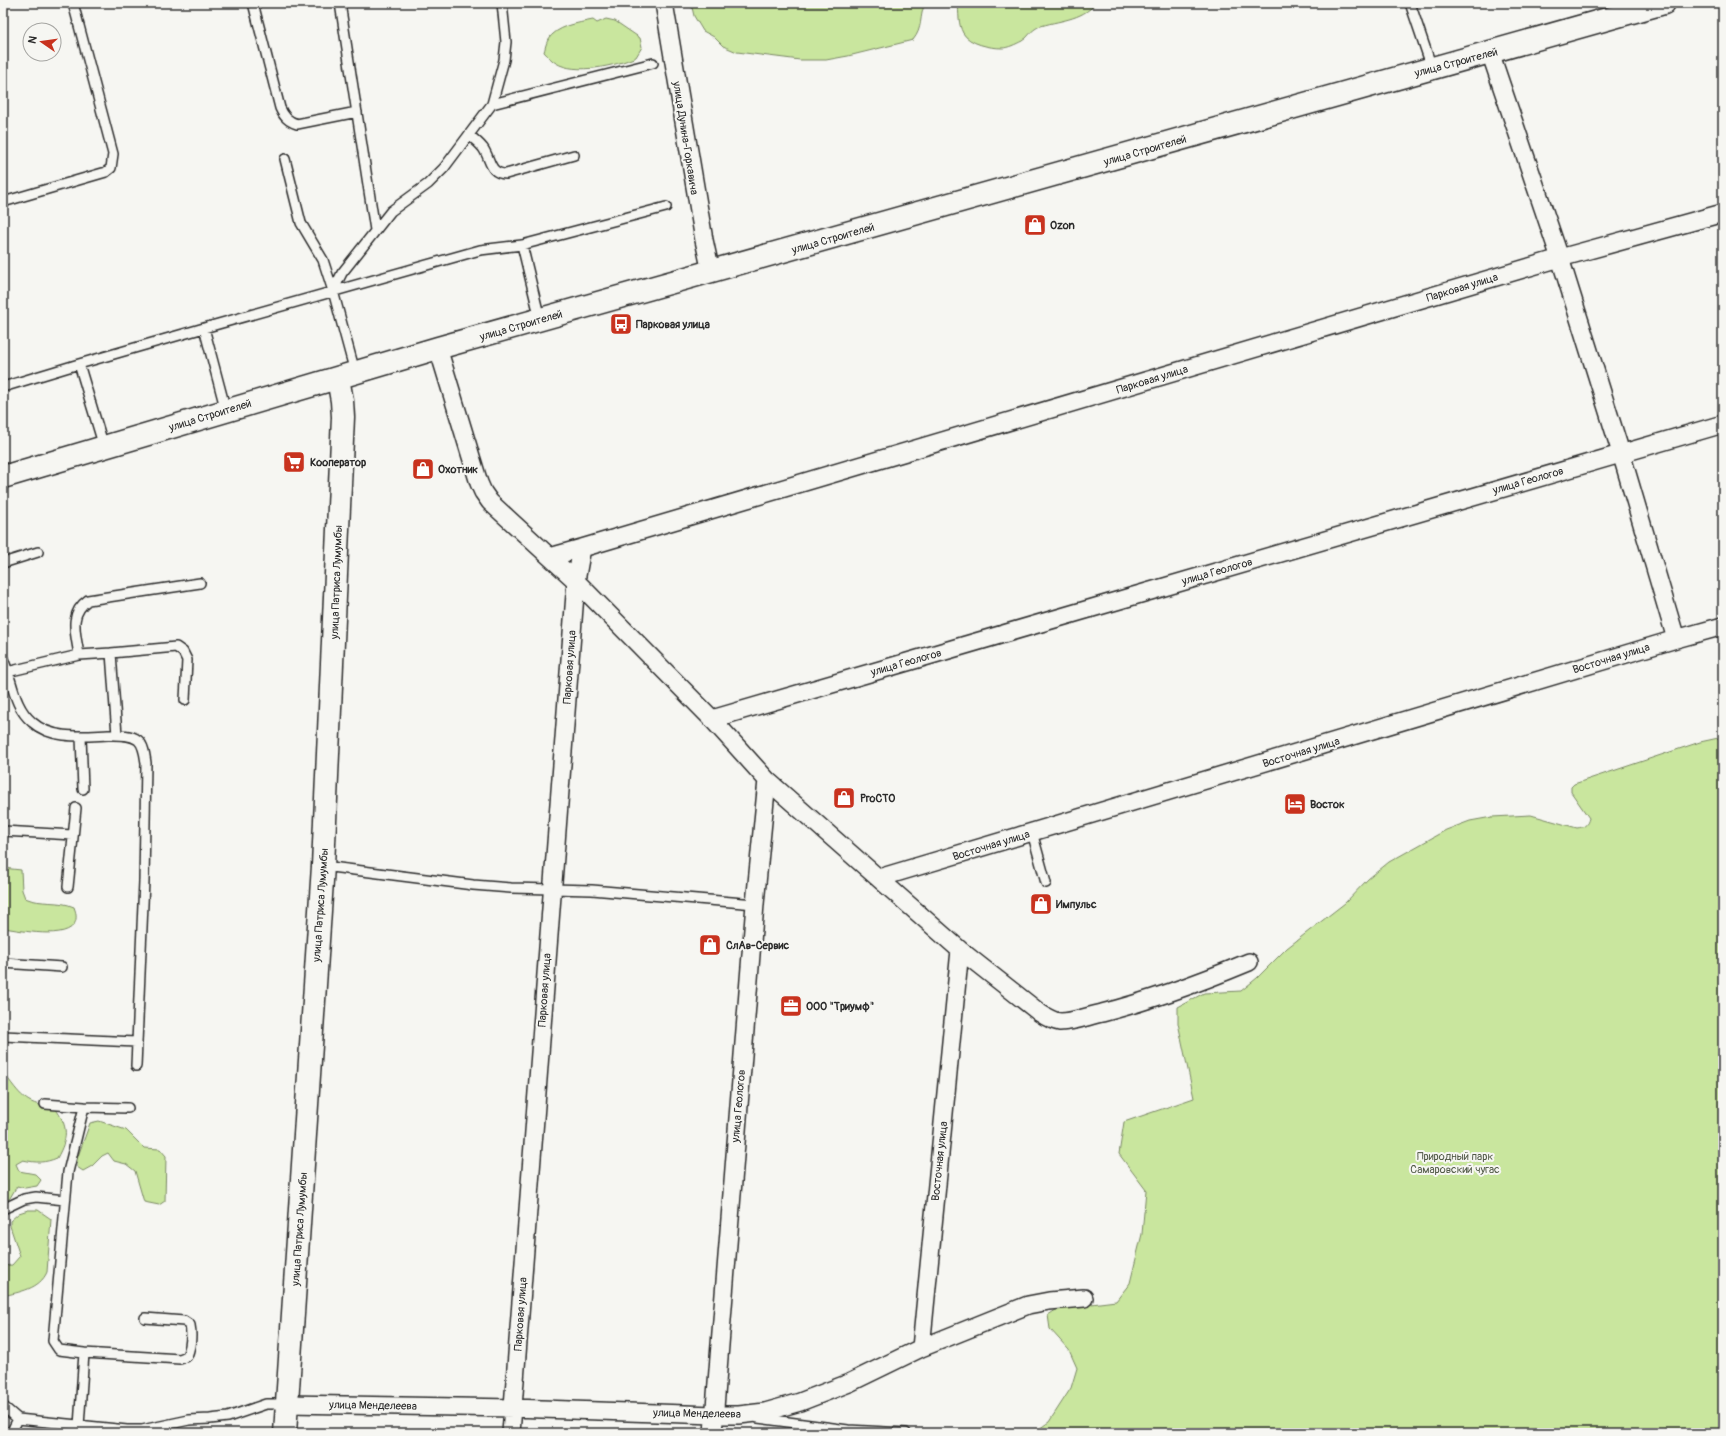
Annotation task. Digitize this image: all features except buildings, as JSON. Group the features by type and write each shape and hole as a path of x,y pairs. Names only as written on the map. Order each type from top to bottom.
{"main road":[{"name":"улица Строителей","path":"3,477 438,348 1664,3"},
{"name":"улица Патриса Лумумбы","path":"285,1433 323,866 343,417 342,400 347,375"}],"street":[{"name":"улица Дунина-Горкавича","path":"664,3 704,240 711,272"},
{"path":"1490,52 1560,258 1621,453 1676,639"},
{"name":"Парковая улица","path":"550,557 1560,258 1723,213"},
{"path":"438,348 483,492 490,502 576,582 712,719 767,780 960,950 1040,1013 1057,1022 1066,1022 1140,1004 1249,962"},
{"name":"улица Геологов","path":"712,719 1723,424"},
{"name":"Парковая улица","path":"511,1433 576,582 582,548"},
{"name":"Восточная улица","path":"879,878 1723,626"},
{"name":"улица Геологов","path":"712,1433 754,904 767,780"},
{"name":"Восточная улица","path":"921,1348 960,950"},
{"name":"улица Менделеева","path":"288,1404 513,1408 714,1415 739,1415 765,1412 800,1402 849,1383 921,1348 1028,1305 1049,1301 1084,1298"}],"lane":[{"path":"3,202 106,172 111,168 113,154 73,3"},
{"path":"253,3 280,108 284,117 297,124 357,112"},
{"path":"340,3 375,230"},
{"path":"333,291 342,272 391,211 428,184 439,173 492,104 502,67 505,48 502,3"},
{"path":"1410,3 1432,68"},
{"path":"492,104 653,63"},
{"path":"469,134 483,148 494,170 499,174 506,174 574,155"},
{"path":"285,159 301,223 323,260 333,291 347,375"},
{"path":"3,387 204,328 480,250 522,245 666,207"},
{"path":"522,245 540,320"},
{"path":"204,328 226,411"},
{"path":"79,364 104,447"},
{"path":"3,563 38,552"},
{"path":"79,655 75,620 80,605 88,600 200,583"},
{"path":"7,672 79,655 176,647 183,652 187,660 185,700"},
{"path":"112,653 117,735"},
{"path":"3,659 14,695 21,710 31,722 44,731 55,734 82,736 124,735 138,740 144,749 146,763 144,881 136,1066"},
{"path":"82,736 83,789"},
{"path":"68,887 76,808"},
{"path":"3,830 73,835"},
{"path":"1032,832 1046,883"},
{"path":"323,866 473,885 592,890 754,904"},
{"path":"3,963 62,967"},
{"path":"3,1036 136,1042"},
{"path":"45,1104 128,1108"},
{"path":"84,1107 68,1172 53,1341 59,1350 84,1353 180,1360 187,1356 190,1348 190,1325 184,1321 145,1318"},
{"path":"3,1209 24,1200 36,1197 65,1200"},
{"path":"79,1426 84,1353"},
{"path":"3,1406 18,1419 79,1426 142,1430 189,1420 210,1420 266,1404 288,1404"},
{"path":"739,1415 842,1429 906,1433"},
{"path":"12,1433 18,1419"}],"green space":[{"path":"691,3 925,3 920,27 913,40 826,60 800,60 737,52 723,46 714,37 703,31 694,16"},
{"path":"958,3 1096,3 1090,9 1076,17 1038,27 1022,41 1009,47 1002,48 980,45 966,37 960,26"},
{"path":"606,19 615,21 640,38 642,47 636,57 607,66 584,69 564,67 552,60 544,52 548,40 556,31 574,24 593,20 597,23"},
{"name":"Природный парк Самаровский чугас","path":"1723,737 1723,1433 1033,1433 1049,1422 1071,1388 1077,1368 1069,1350 1050,1329 1048,1315 1059,1308 1116,1301 1130,1283 1142,1234 1146,1190 1119,1154 1124,1122 1194,1098 1178,1023 1178,1007 1204,993 1241,991 1257,978 1287,948 1345,903 1368,879 1389,862 1446,830 1470,821 1492,817 1531,815 1577,828 1585,826 1589,818 1571,792 1571,787 1574,784 1700,742"},
{"path":"3,868 21,870 22,890 25,898 74,907 76,919 72,927 63,931 51,933 37,933 3,928"},
{"path":"3,1076 6,1076 26,1099 38,1105 55,1108 65,1127 65,1138 57,1158 40,1162 23,1160 16,1164 19,1171 35,1174 41,1180 37,1186 25,1188 17,1186 10,1198 3,1204"},
{"path":"99,1121 126,1130 144,1148 160,1149 166,1156 165,1201 159,1205 144,1202 135,1171 126,1164 114,1161 108,1153 102,1156 92,1166 83,1171 77,1167 77,1159 90,1123"},
{"path":"28,1210 38,1210 51,1219 47,1272 44,1278 34,1286 3,1296 3,1266 12,1265 20,1256 10,1226 10,1221 19,1213"}],"place":[{"name":"Ozon","path":"1035,225"},
{"name":"Парковая улица","path":"621,324"},
{"name":"Кооператор","path":"294,462"},
{"name":"Охотник","path":"423,469"},
{"name":"ProСТО","path":"844,798"},
{"name":"Восток","path":"1295,804"},
{"name":"Импульс","path":"1041,904"},
{"name":"СлАв-Сервис","path":"710,945"},
{"name":"ООО \"Триумф\"","path":"791,1006"}]}
